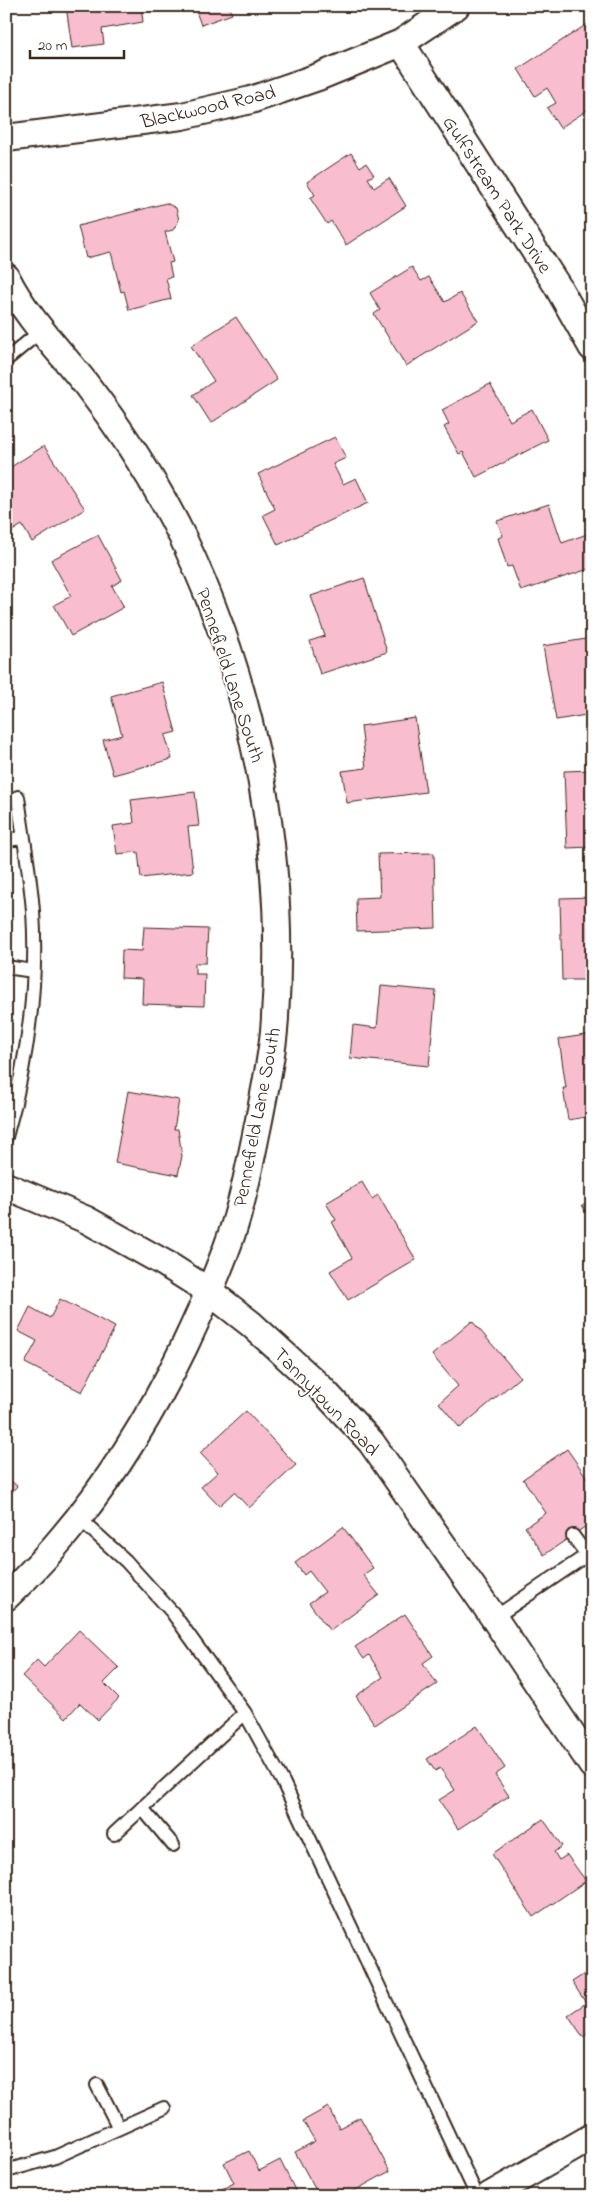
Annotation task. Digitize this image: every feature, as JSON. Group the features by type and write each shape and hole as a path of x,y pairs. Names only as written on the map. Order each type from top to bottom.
{"street":[{"name":"Blackwood Road","path":"6,138 182,116 251,100 318,77 401,43 456,6"},
{"name":"Gulfstream Park Drive","path":"401,43 558,287 592,347"},
{"name":"Pennefield Lane South","path":"6,277 42,330 115,423 140,461 182,538 205,590 229,655 249,720 261,768 271,834 277,952 274,1032 247,1183 231,1237 210,1292 160,1396 119,1465 79,1518 6,1597"},
{"name":"Tannytown Road","path":"6,1186 87,1220 166,1264 210,1292 251,1324 321,1388 371,1442 494,1618 592,1765"},
{"path":"489,2196 592,2137"}],"lane":[{"path":"6,360 42,330"},
{"path":"6,1137 19,1092 32,1002 33,911 18,797"},
{"path":"6,840 24,838"},
{"path":"6,968 33,970"},
{"path":"79,1518 126,1561 172,1612 245,1713 283,1782 477,2196"},
{"path":"494,1618 587,1555 573,1536"},
{"path":"114,1834 245,1713"},
{"path":"142,1808 173,1845"},
{"path":"97,2085 119,2128"},
{"path":"6,2171 56,2157 164,2108"}],"building":[{"path":"66,6 141,6 143,22 102,29 104,44 72,48"},
{"path":"194,6 229,6 232,14 201,25"},
{"path":"592,21 592,107 560,128 547,108 556,103 547,88 535,96 518,69"},
{"path":"351,153 360,167 366,163 374,175 368,178 374,188 389,178 406,206 346,245 331,221 327,224 310,198 315,195 307,182"},
{"path":"166,203 176,208 179,220 173,230 165,232 173,262 169,263 172,277 166,278 171,299 129,310 124,291 121,292 111,252 86,258 78,226"},
{"path":"412,267 421,281 429,277 445,302 460,293 478,321 406,366 374,314 380,310 370,293"},
{"path":"236,317 277,380 211,423 193,395 214,381 191,346"},
{"path":"490,384 510,421 532,409 548,440 476,477 463,452 459,454 444,427 449,424 442,410"},
{"path":"335,437 346,458 333,464 343,484 356,478 368,503 278,545 263,515 275,509 258,474"},
{"path":"44,446 85,509 32,542 22,525 6,535 6,470"},
{"path":"549,504 562,543 587,534 592,550 592,568 521,591 512,566 507,567 498,538 503,536 497,521"},
{"path":"98,535 122,580 112,586 124,607 71,636 54,605 71,596 51,560"},
{"path":"364,578 387,652 320,674 310,641 325,636 311,596"},
{"path":"592,638 592,714 556,720 543,646"},
{"path":"162,682 176,732 165,735 172,759 113,775 103,740 122,735 111,696"},
{"path":"415,718 426,792 347,803 342,771 366,768 361,726"},
{"path":"592,770 592,847 567,848 564,771"},
{"path":"195,792 199,826 188,827 193,872 141,878 138,852 117,854 113,826 134,823 131,800"},
{"path":"434,853 436,928 357,931 356,898 380,897 378,854"},
{"path":"592,897 592,980 562,980 560,898"},
{"path":"144,927 208,929 206,963 195,963 195,974 205,974 204,1006 142,1004 143,979 121,978 122,950 142,951"},
{"path":"381,986 436,991 429,1066 350,1058 353,1025 377,1028"},
{"path":"592,1034 592,1116 568,1120 563,1088 566,1088 559,1039"},
{"path":"128,1091 179,1100 174,1129 178,1129 182,1156 178,1175 115,1163"},
{"path":"362,1182 372,1199 378,1195 416,1260 348,1300 330,1271 352,1258 332,1222 336,1220 326,1203"},
{"path":"592,1200 592,1232 586,1222 590,1219 582,1205"},
{"path":"60,1299 115,1327 82,1392 25,1363 37,1341 18,1331 30,1307 50,1318"},
{"path":"472,1321 520,1377 460,1428 439,1403 458,1386 432,1355"},
{"path":"246,1411 296,1465 249,1508 234,1492 219,1506 201,1487 218,1472 200,1453"},
{"path":"567,1449 592,1485 592,1522 544,1555 525,1527 546,1513 523,1479"},
{"path":"6,1477 17,1486 6,1499"},
{"path":"343,1527 373,1568 363,1575 379,1595 330,1631 309,1603 325,1592 309,1571 304,1575 295,1563"},
{"path":"405,1614 433,1656 423,1663 437,1684 375,1725 356,1696 383,1677 369,1655 364,1659 355,1647"},
{"path":"79,1630 119,1668 104,1683 119,1698 98,1720 80,1703 66,1718 22,1676 37,1660 44,1667"},
{"path":"477,1726 505,1768 495,1775 509,1796 458,1829 439,1800 455,1790 440,1768 435,1771 427,1759"},
{"path":"543,1819 562,1846 554,1852 559,1860 567,1855 586,1881 533,1917 492,1854"},
{"path":"592,1969 592,2031 583,2037 568,2015 586,2003 572,1982"},
{"path":"328,2107 339,2128 360,2117 390,2171 345,2196 319,2196 295,2152 315,2141 303,2121"},
{"path":"249,2151 259,2171 280,2160 298,2196 213,2196 212,2194 234,2183 224,2163"}]}
